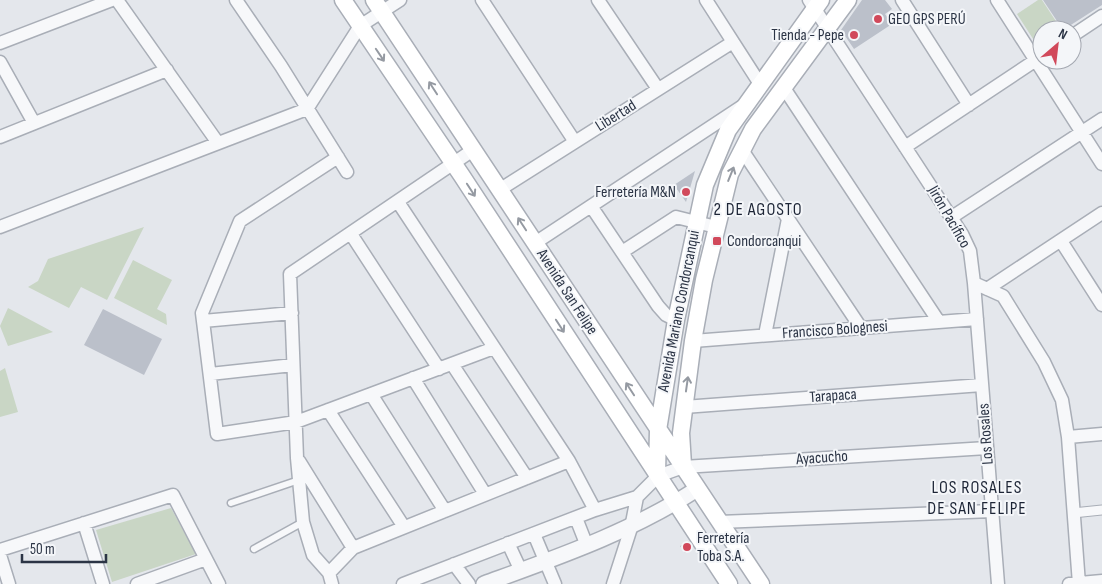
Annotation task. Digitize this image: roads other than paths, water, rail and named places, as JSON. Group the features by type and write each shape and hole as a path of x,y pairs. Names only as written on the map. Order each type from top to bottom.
{"main road":[{"name":"Avenida San Felipe","path":"343,0 453,163 729,584"},
{"name":"Avenida Mariano Condorcanqui","path":"683,467 681,433 693,341 716,227 730,174 753,130 848,0"},
{"name":"Avenida Mariano Condorcanqui","path":"658,476 658,430 676,320 696,222 714,160 728,130 815,3"},
{"name":"Avenida San Felipe","path":"378,6 761,584"}],"street":[{"path":"0,43 112,0"},
{"path":"116,0 218,143"},
{"path":"236,0 281,66 347,172"},
{"path":"0,227 307,109 360,26 378,6 400,0"},
{"path":"482,0 575,142"},
{"path":"598,0 658,89"},
{"path":"706,0 760,84"},
{"path":"902,0 968,105"},
{"path":"997,0 1032,48"},
{"name":"Jirón Pacífico","path":"815,3 828,28 952,218 970,251 974,283"},
{"path":"1082,29 1102,16"},
{"name":"Libertad","path":"499,190 733,42"},
{"path":"0,62 34,124"},
{"path":"905,147 1032,63"},
{"path":"0,137 167,70"},
{"path":"1046,70 1102,164"},
{"path":"784,88 939,322"},
{"path":"535,243 745,104"},
{"path":"952,218 1102,119"},
{"path":"473,150 290,274 297,458 303,522 313,555 331,578 353,548 569,461"},
{"path":"742,150 861,328"},
{"path":"338,158 240,221 202,312 217,434 296,422 494,348"},
{"path":"398,202 569,461 595,510"},
{"path":"591,206 658,306 666,315 676,320"},
{"path":"988,289 1102,214"},
{"path":"622,252 676,217 716,227"},
{"path":"764,335 788,219"},
{"path":"351,234 439,369"},
{"path":"1060,241 1102,305"},
{"path":"974,283 1004,296 1044,362 1062,400 1068,437 1076,584 1102,581"},
{"name":"Los Rosales","path":"974,283 998,584"},
{"path":"203,321 292,313"},
{"name":"Francisco Bolognesi","path":"693,341 977,319"},
{"path":"452,364 527,478"},
{"path":"210,374 294,365"},
{"path":"412,378 485,494"},
{"name":"Tarapaca","path":"684,407 982,385"},
{"path":"371,394 445,511"},
{"path":"328,410 404,527"},
{"path":"1068,437 1102,434"},
{"name":"Ayacucho","path":"658,476 683,467 987,448"},
{"path":"297,458 353,548"},
{"path":"411,583 508,543 595,510 637,497 658,476"},
{"path":"484,584 546,562 631,528 697,489"},
{"path":"0,550 173,495 219,584"},
{"path":"614,584 631,528 637,497"},
{"path":"1073,512 1102,510"},
{"path":"719,522 992,511"},
{"path":"576,518 587,546"},
{"path":"84,523 103,584"},
{"path":"534,534 554,584"},
{"path":"508,543 520,571"},
{"path":"0,555 9,584"},
{"path":"137,584 206,559"},
{"path":"454,564 469,584"}],"lane":[{"path":"232,503 299,480"},
{"path":"254,549 303,522"}],"place":[{"name":"GEO GPS PERÚ","path":"878,19"},
{"name":"Tienda - Pepe","path":"854,35"},
{"name":"Ferretería M&N","path":"686,192"},
{"name":"Condorcanqui","path":"717,241"},
{"name":"Ferretería Toba S.A.","path":"687,547"}],"district":[{"name":"2 DE AGOSTO","path":"758,209"},
{"name":"LOS ROSALES DE SAN FELIPE","path":"977,497"}]}
